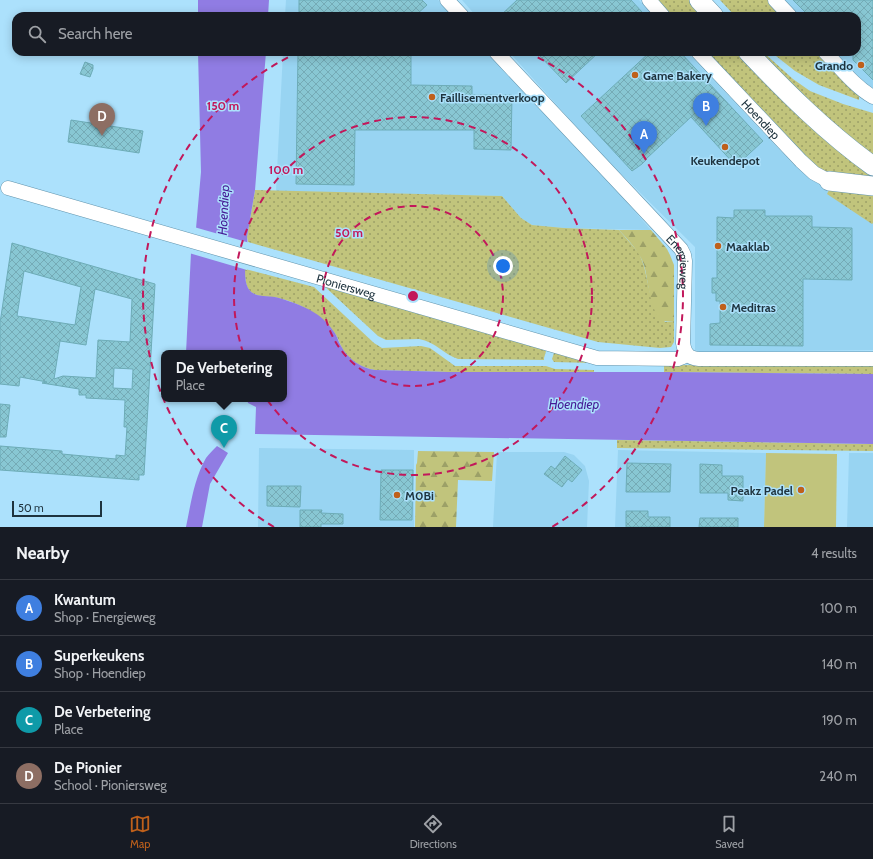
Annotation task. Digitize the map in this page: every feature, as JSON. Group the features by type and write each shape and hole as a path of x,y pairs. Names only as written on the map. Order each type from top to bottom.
{"main road":[{"path":"699,0 710,12"},
{"path":"752,56 838,139 873,166"},
{"path":"829,181 873,186"}],"street":[{"path":"448,0 458,12"},
{"path":"649,0 660,12"},
{"path":"775,0 786,12"},
{"name":"Energieweg","path":"500,56 681,249 684,255 683,343 687,354"},
{"name":"Hoendiep","path":"702,56 801,161 814,173 829,181"},
{"path":"829,56 855,83 873,97"},
{"name":"Pioniersweg","path":"8,188 596,358 678,358 687,354"},
{"path":"687,354 692,358 699,359 873,359"}],"shaded area":[{"path":"286,0 438,0 449,12 285,12"},
{"path":"462,0 639,0 650,12 472,12"},
{"path":"775,0 873,0 873,99 828,56 861,56 861,12 786,12"},
{"path":"283,56 491,56 604,176 651,230 564,228 532,225 521,218 502,196 276,191"},
{"path":"513,56 691,56 793,164 873,207 873,350 695,352 695,247 602,155"},
{"path":"259,448 414,450 414,527 258,527"},
{"path":"618,450 766,453 764,527 615,527"},
{"path":"497,452 564,452 574,455 585,466 589,481 587,527 493,527"},
{"path":"849,453 873,453 873,527 847,527"}],"green space":[{"path":"654,0 690,0 701,12 665,12"},
{"path":"720,0 770,0 782,12 731,12"},
{"path":"707,56 743,56 873,175 873,183 825,175"},
{"path":"762,56 767,56 793,79 810,91 843,104 873,113 873,157 837,129"},
{"path":"776,56 824,56 859,94 859,100 819,85 795,71"},
{"path":"831,186 873,190 873,223 872,224 827,194"},
{"path":"255,190 502,196 521,218 532,225 619,230 639,253 644,266 650,293 665,322 674,321 674,342 671,347 660,348 598,342 248,242 247,237"},
{"path":"619,230 651,230 667,249 674,265 674,321 663,321 658,316 652,303 642,260 633,246"},
{"path":"245,269 314,287 374,343 382,348 421,346 430,348 455,366 546,366 555,369 594,370 594,372 448,372 370,369 351,359 344,351 337,336 330,327 321,318 309,310 286,300 275,297 261,296 251,292 246,284"},
{"path":"322,284 547,348 544,360 458,359 435,345 419,339 386,340 378,336"},
{"path":"555,350 593,363 554,362 552,359"},
{"path":"664,365 873,366 873,374 664,372"},
{"path":"617,440 873,444 873,451 617,448"},
{"path":"418,451 494,452 492,481 458,480 456,527 415,527 416,465"},
{"name":"Peakz Padel","path":"766,453 837,454 836,527 764,527"}],"water":[{"path":"198,0 269,0 268,12 198,12"},
{"path":"198,56 266,56 255,190 247,237 245,270 246,282 248,288 254,294 289,301 314,312 326,322 336,335 344,351 355,362 375,370 448,372 873,374 873,444 255,434 256,407 248,402 287,402 287,350 186,350 191,253 194,251 201,172"},
{"path":"217,446 228,453 210,484 202,527 186,527 193,491 202,466 206,458"}],"pier":[{"path":"194,227 250,243 247,270 189,253 189,251 192,250"}],"building":[{"path":"299,0 422,0 427,5 419,12 299,12"},
{"path":"517,0 631,0 642,12 504,12"},
{"path":"793,0 873,0 873,80 853,60 853,56 861,56 861,12 805,12"},
{"path":"298,56 411,56 411,85 472,86 472,95 512,95 511,150 474,149 474,130 355,130 354,185 296,184"},
{"path":"540,56 595,56 566,83"},
{"path":"646,56 684,56 763,141 736,166 691,117 642,164 632,171 581,116"},
{"path":"85,62 93,65 90,77 80,74"},
{"path":"71,120 143,131 139,153 68,142"},
{"path":"734,210 765,210 765,216 812,216 812,227 852,228 852,280 803,279 803,346 710,345 710,324 720,323 720,301 716,301 716,293 712,293 712,278 717,278 717,217 734,218"},
{"path":"12,243 155,284 144,475 139,475 139,480 0,470 0,446 62,451 62,454 116,459 116,455 125,456 127,427 124,427 125,400 86,398 86,395 79,395 79,389 42,383 47,382 20,377 19,386 0,384 0,323","holes":["24,271 81,287 75,325 17,316","95,289 132,299 130,342 98,340 96,378 63,376 54,379 60,341 86,345","114,368 133,369 132,389 113,388"]},
{"path":"0,404 10,405 6,437 0,437"},
{"path":"565,456 582,470 572,482 568,479 562,487 544,474 551,466 555,469"},
{"path":"627,463 671,464 670,492 626,492"},
{"path":"700,464 722,465 722,476 743,476 743,501 728,500 728,493 700,493"},
{"name":"M0Bi","path":"381,470 413,470 412,520 380,520"},
{"path":"267,486 301,486 300,507 267,506"},
{"path":"300,510 322,510 321,513 343,514 343,524 321,524 321,527 300,527"},
{"path":"626,511 648,511 648,517 670,517 670,527 626,527"},
{"path":"700,518 738,518 738,527 699,527"}],"place":[{"name":"Grando","path":"861,65"},
{"name":"Game Bakery","path":"635,75"},
{"name":"Faillisementverkoop","path":"432,97"},
{"name":"Superkeukens","path":"706,126"},
{"name":"De Pionier","path":"102,136"},
{"name":"Keukendepot","path":"725,147"},
{"name":"Kwantum","path":"644,154"},
{"name":"Maaklab","path":"718,246"},
{"name":"Meditras","path":"723,307"},
{"name":"De Verbetering","path":"224,448"},
{"name":"Peakz Padel","path":"801,490"},
{"name":"M0Bi","path":"397,495"}]}
